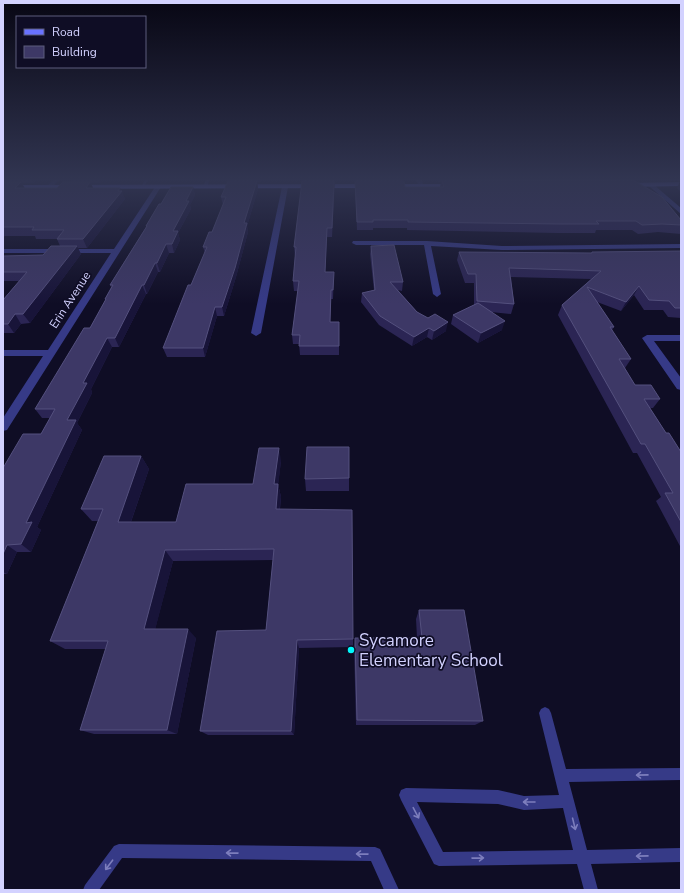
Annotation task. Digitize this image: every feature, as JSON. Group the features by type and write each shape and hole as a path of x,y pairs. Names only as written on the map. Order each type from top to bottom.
{"street":[{"name":"Erin Avenue","path":"3,427 136,221"},
{"path":"256,333 278,221"},
{"path":"356,243 427,243 502,248 681,246"},
{"path":"427,243 437,294"},
{"path":"3,251 116,251"},
{"path":"681,338 647,338 681,386"},
{"path":"3,353 50,353"}],"lane":[{"path":"545,713 591,890"},
{"path":"561,776 681,774"},
{"path":"568,801 524,803 498,797 406,795 439,859 681,856"},
{"path":"90,890 119,851 375,854 392,890"}],"building":[{"path":"3,221 98,221 83,239 57,239 64,230 32,230 34,227 3,227"},
{"path":"149,221 179,221 173,231 178,231 172,244 166,244 157,263 155,263 144,285 142,285 115,338 107,338 83,383 87,383 67,420 76,420 26,523 32,522 21,544 7,545 3,554 3,468 23,434 41,434 55,409 35,409 84,328 90,328 113,285 110,285"},
{"path":"217,221 245,221 244,223 247,223 235,268 222,307 215,307 203,348 163,348 188,285 191,285 207,247 203,247 209,232 212,232"},
{"path":"297,221 332,221 332,228 327,228 325,272 334,272 333,290 331,290 330,322 339,322 339,346 299,346 300,335 292,335 299,281 293,281 296,247 294,247"},
{"path":"357,221 373,221 373,222 357,222"},
{"path":"408,221 681,221 681,225 642,225 636,221 596,221 599,224 408,222"},
{"path":"394,245 403,282 390,282 417,312 428,318 435,314 448,322 434,331 429,328 414,337 380,316 362,293 375,290 371,246"},
{"path":"51,246 77,246 23,314 15,314 8,324 3,324 3,300 27,272 3,272 3,256 43,255"},
{"path":"681,251 681,308 675,308 669,301 649,300 639,286 626,302 587,287 614,327 610,327 631,359 619,359 635,385 651,385 660,399 644,399 666,433 669,433 681,452 681,522 665,493 673,493 645,444 641,444 562,305 601,271 509,268 514,304 477,301 476,274 468,274 459,252 592,253"},
{"path":"478,303 505,321 481,333 453,315"},
{"path":"307,447 349,447 349,478 305,479"},
{"path":"259,448 279,448 274,484 278,484 276,509 352,510 353,639 297,640 291,731 200,731 217,631 266,630 274,549 165,550 144,629 188,629 167,730 80,730 108,641 50,641 103,509 81,509 104,456 141,456 118,522 176,522 186,484 253,484"},
{"path":"419,610 464,610 483,721 357,720 355,638 422,638"}],"place":[{"name":"Sycamore Elementary School","path":"351,650"}]}
